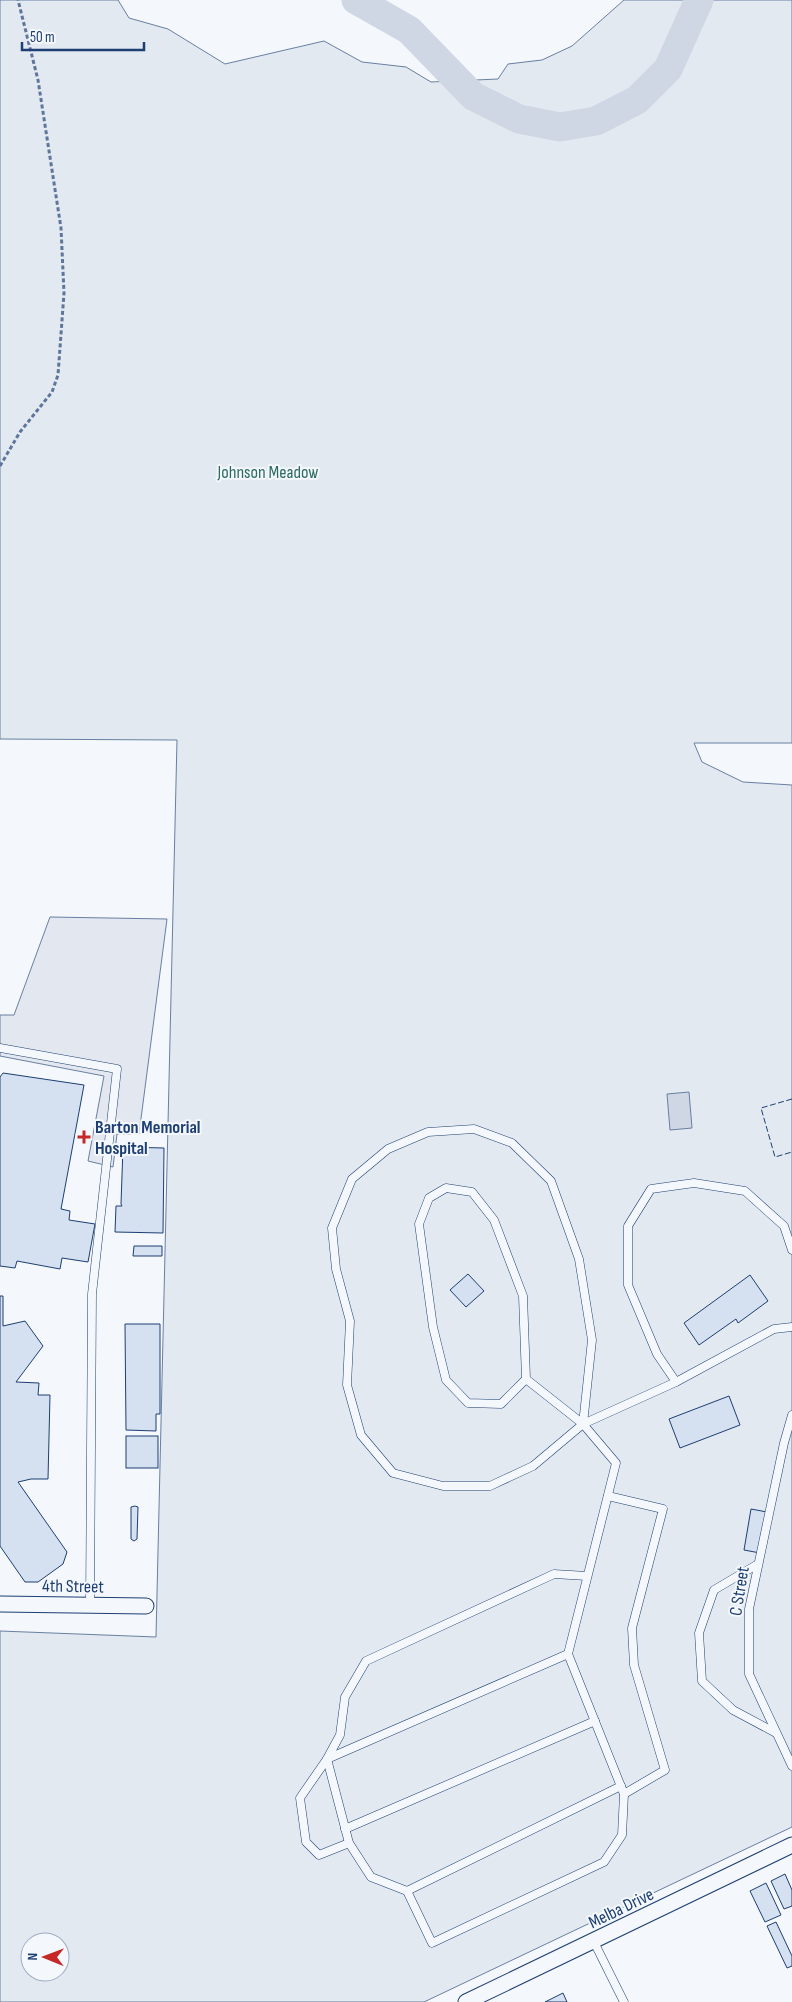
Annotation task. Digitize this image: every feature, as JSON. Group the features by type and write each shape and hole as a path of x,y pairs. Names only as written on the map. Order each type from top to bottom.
{"street":[{"name":"4th Street","path":"0,1604 146,1606"},
{"name":"Melba Drive","path":"466,2002 792,1845"}],"lane":[{"path":"0,1048 117,1070 92,1294 90,1605"},
{"path":"583,1424 592,1340 579,1259 551,1181 512,1142 474,1129 428,1132 388,1150 352,1179 332,1228 336,1269 350,1320 347,1385 361,1435 393,1473 443,1486 490,1486 533,1466 583,1424 676,1382 774,1329 792,1327"},
{"path":"676,1382 657,1354 628,1285 628,1226 651,1189 694,1182 745,1191 784,1226 792,1250"},
{"path":"327,1759 349,1843 370,1878 407,1891 432,1943 604,1862 622,1835 624,1794 568,1654 616,1463 583,1424 526,1379 523,1296 494,1220 472,1192 446,1188 429,1198 419,1224 433,1327 446,1380 468,1403 501,1404 526,1379"},
{"name":"C Street","path":"792,1415 784,1443 749,1609 749,1674 792,1766"},
{"path":"608,1496 663,1509 632,1628 634,1665 665,1770 624,1794"},
{"path":"758,1564 714,1590 699,1634 702,1681 733,1710 776,1733"},
{"path":"349,1843 320,1855 306,1842 300,1798 327,1759 340,1735 345,1697 366,1661 554,1574 587,1576"},
{"path":"327,1759 568,1654"},
{"path":"345,1829 595,1721"},
{"path":"407,1891 620,1786"},
{"path":"594,1942 624,2002"}],"path":[{"path":"0,466 20,432 52,392 58,375 64,293 61,228 38,80 18,0"}],"green space":[{"name":"Johnson Meadow","path":"0,0 118,0 129,18 168,29 225,64 324,41 362,62 406,67 431,82 498,79 508,64 542,60 572,46 624,0 792,0 792,743 694,743 702,762 743,782 792,785 792,1827 424,2002 0,2002 0,1631 156,1637 177,740 0,739"}],"shaded area":[{"path":"50,917 167,919 139,1134 117,1134 113,1167 88,1161 104,1076 0,1056 0,1015 14,1015"},
{"path":"689,1092 692,1128 670,1130 667,1094"}],"building":[{"path":"3,1073 84,1085 61,1209 70,1211 69,1220 95,1224 88,1262 62,1258 60,1269 17,1261 15,1268 0,1266 0,1077"},
{"path":"123,1147 164,1148 163,1233 115,1232 116,1206 122,1206"},
{"path":"134,1246 162,1246 162,1256 133,1256"},
{"path":"468,1274 484,1291 466,1307 450,1290"},
{"path":"750,1275 768,1301 738,1323 736,1319 699,1345 684,1323"},
{"path":"0,1296 3,1296 3,1326 25,1321 43,1346 16,1382 39,1383 38,1395 50,1395 48,1479 31,1479 18,1482 67,1552 63,1564 38,1582 25,1582 0,1546"},
{"path":"125,1324 160,1324 160,1414 156,1414 156,1431 126,1430"},
{"path":"729,1396 740,1425 680,1448 669,1419"},
{"path":"126,1436 158,1436 158,1468 126,1468"},
{"path":"131,1507 138,1507 137,1539 134,1541 131,1539"},
{"path":"751,1509 767,1512 760,1553 744,1550"},
{"path":"785,1874 792,1890 792,1906 784,1909 771,1881"},
{"path":"766,1883 781,1915 765,1922 750,1891"},
{"path":"776,1922 792,1956 792,1966 787,1968 767,1926"},
{"path":"563,1993 567,2002 545,2002"}],"waterway":[{"path":"356,0 409,30 473,96 519,119 560,127 596,121 637,100 668,69 699,0"}],"fence":[{"path":"792,1099 761,1108 775,1157 792,1152"}],"place":[{"name":"Barton Memorial Hospital","path":"84,1137"}]}
